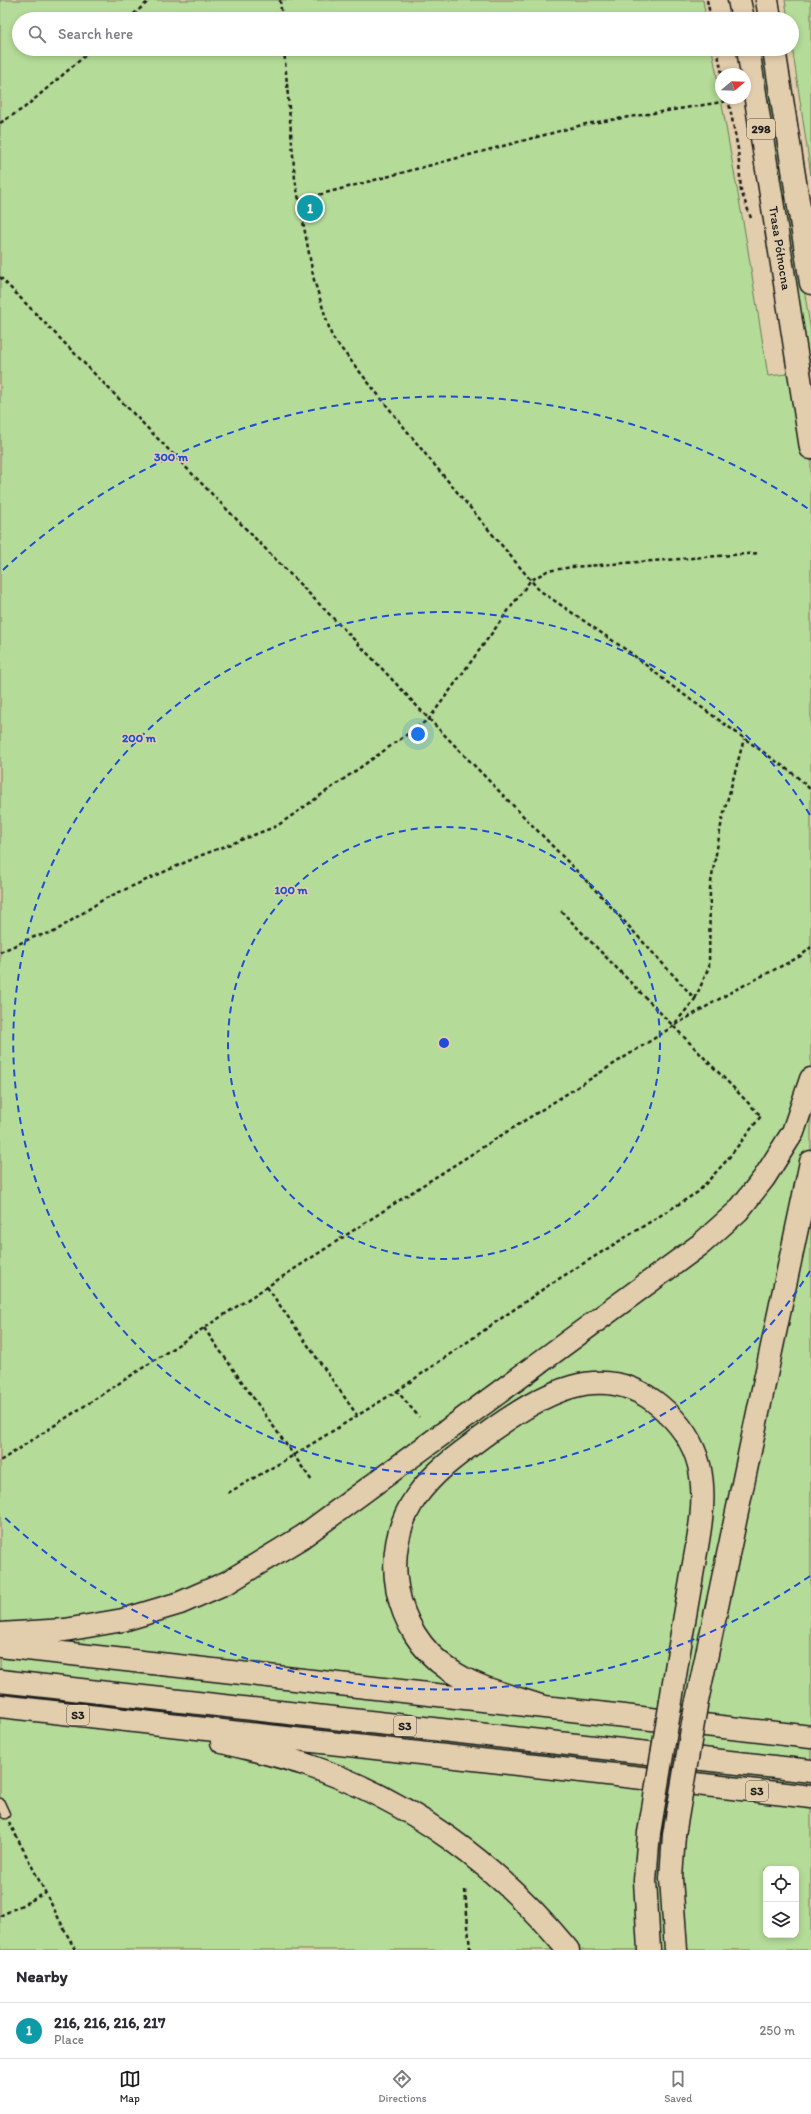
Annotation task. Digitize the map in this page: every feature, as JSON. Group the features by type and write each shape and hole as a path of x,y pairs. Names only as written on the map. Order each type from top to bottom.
{"main road":[{"path":"739,0 742,12"},
{"path":"767,0 769,12"},
{"name":"Trasa Północna","path":"749,56 811,448"},
{"name":"Trasa Północna","path":"775,56 811,283"},
{"path":"0,1634 65,1630 123,1620 180,1603 228,1582 302,1537 701,1244 738,1211 764,1178 793,1132 811,1079"},
{"path":"676,1950 671,1878 674,1835 696,1706 811,1162"},
{"path":"544,1707 466,1681 446,1668 422,1645 406,1619 398,1595 394,1565 399,1533 415,1498 444,1464 521,1409 551,1394 579,1384 601,1383 624,1386 649,1397 677,1420 689,1440 698,1463 703,1489 700,1526 649,1833 645,1880 649,1950"},
{"path":"0,1646 811,1737"},
{"name":"S3","path":"0,1681 811,1771"},
{"name":"S3","path":"0,1706 811,1797"},
{"path":"157,1724 304,1764 355,1784 407,1810 470,1851 511,1887 568,1950"}],"lane":[{"path":"0,1803 5,1814"}],"path":[{"path":"136,12 150,0"},
{"path":"280,0 281,12"},
{"path":"708,0 710,12"},
{"path":"0,123 24,108 85,56"},
{"path":"285,56 295,179 314,280 332,337 427,456 539,590 632,654 795,776 811,790"},
{"path":"718,56 721,68"},
{"path":"299,200 586,124 715,102"},
{"path":"729,104 738,149 741,191 752,218"},
{"path":"0,277 602,896 695,999"},
{"path":"0,952 34,937 54,932 104,899 197,857 277,826 429,719 530,580 547,571 572,567 759,553"},
{"path":"672,1027 695,999 709,966 710,888 722,820 744,739"},
{"path":"228,1493 294,1455 397,1391 549,1285 698,1192 727,1160 761,1116 672,1027 561,911"},
{"path":"0,1461 266,1287 672,1027 734,991 801,956 811,947"},
{"path":"266,1287 358,1415"},
{"path":"204,1328 312,1481"},
{"path":"397,1391 419,1417"},
{"path":"5,1814 75,1950"},
{"path":"465,1890 470,1950"},
{"path":"0,1916 46,1893"}],"green space":[{"path":"0,0 703,0 705,12 12,12 12,56 713,56 715,68 715,104 722,104 747,244 768,376 806,372 756,56 766,56 811,332 811,1950 0,1950"},
{"path":"785,0 811,0 811,175 793,56 799,56 799,12 787,12"}],"place":[{"name":"216, 216, 216, 217","path":"310,208"}]}
